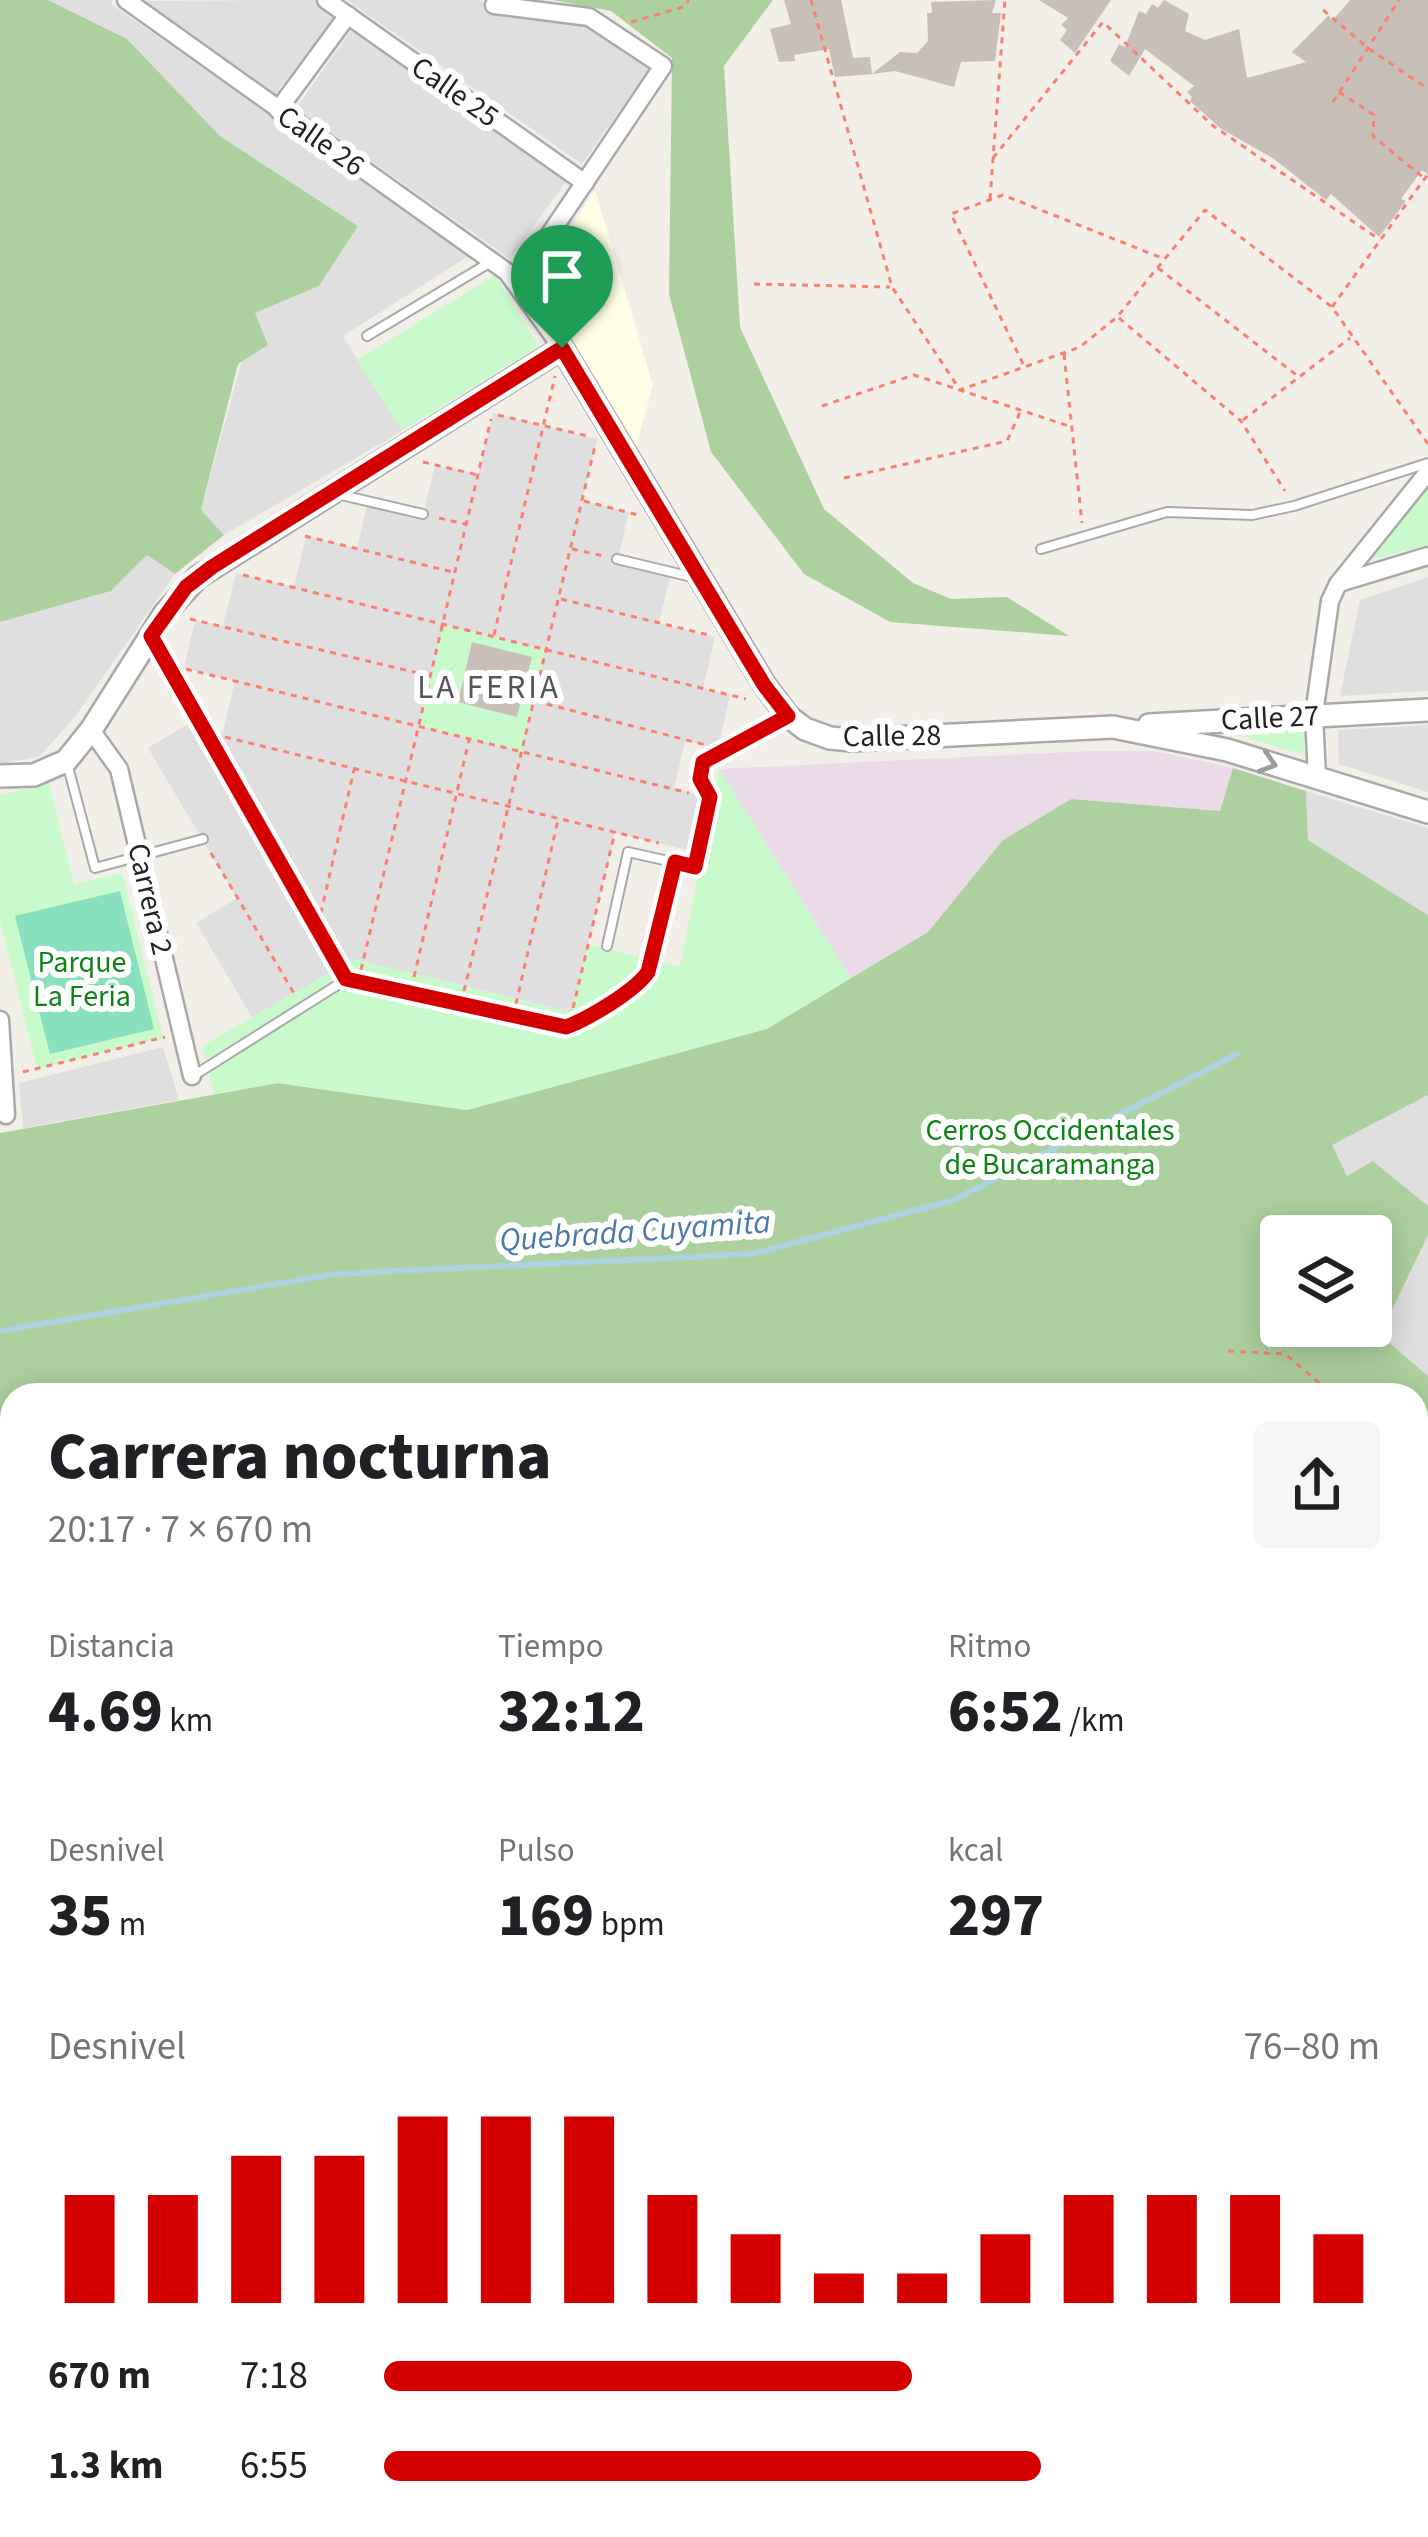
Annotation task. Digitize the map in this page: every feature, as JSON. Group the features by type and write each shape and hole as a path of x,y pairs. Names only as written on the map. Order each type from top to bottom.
{"street":[{"name":"Calle 26","path":"126,0 518,283"},
{"name":"Calle 25","path":"326,0 584,183"},
{"path":"494,5 589,17 663,66 518,283 788,716"},
{"path":"278,110 348,16"},
{"path":"0,776 34,775 67,761 165,613 186,587 212,567 562,348"},
{"path":"1318,778 1314,716 1326,617 1338,584 1428,472"},
{"path":"1338,584 1428,556"},
{"name":"Calle 27","path":"1113,727 1428,710"},
{"name":"Calle 28","path":"788,716 816,734 851,740 1113,727 1227,750 1428,812"},
{"name":"Carrera 2","path":"91,730 118,769 192,1076"},
{"path":"0,1020 6,1115"}],"lane":[{"path":"367,337 491,261"},
{"path":"1041,549 1167,512 1252,515 1294,506 1428,463"},
{"path":"331,493 423,514"},
{"path":"617,560 700,578"},
{"path":"151,636 250,809"},
{"path":"607,946 628,852 695,867 710,797 700,770 703,762 788,716"},
{"path":"67,761 95,868 202,839"},
{"path":"192,1076 346,979 566,1027 583,1021 640,984 655,950 675,862"}],"path":[{"path":"613,29 683,7 689,0"},
{"path":"811,0 892,287 960,390"},
{"path":"990,200 1005,0"},
{"path":"1333,102 1399,0"},
{"path":"1323,10 1428,89"},
{"path":"993,158 1103,22 1212,125 1380,240"},
{"path":"1332,307 1427,177 1373,136 1374,115 1339,92"},
{"path":"1024,366 951,214 1003,195 1164,259"},
{"path":"960,390 1080,347 1117,317 1204,209 1332,307 1428,444"},
{"path":"1157,267 1299,377"},
{"path":"754,284 892,287"},
{"path":"1117,317 1241,421 1294,506"},
{"path":"1241,421 1352,336"},
{"path":"494,637 562,348"},
{"path":"1064,352 1084,534"},
{"path":"822,406 914,375 1072,427"},
{"path":"844,478 1006,441 1021,410"},
{"path":"358,981 493,413 597,439 460,1004"},
{"path":"392,454 478,475"},
{"path":"582,500 667,522"},
{"path":"423,514 466,524"},
{"path":"274,528 455,573"},
{"path":"570,548 617,560"},
{"path":"212,567 748,700"},
{"path":"558,598 740,643"},
{"path":"165,613 430,676"},
{"path":"166,664 710,797"},
{"path":"534,700 724,750"},
{"path":"206,733 698,852"},
{"path":"411,993 469,739"},
{"path":"317,928 354,769"},
{"path":"250,809 346,979"},
{"path":"513,1016 558,818"},
{"path":"566,1027 615,832"},
{"path":"202,839 302,1007"},
{"path":"4,1076 182,1033"},
{"path":"1228,1351 1285,1354 1320,1383"}],"shaded area":[{"path":"48,0 113,0 111,4 470,255 343,336 402,431 224,535 201,510 255,313 319,286 358,226 220,136 127,39"},
{"path":"316,0 336,15 275,94 146,1"},
{"path":"347,0 480,0 495,15 584,25 650,68 582,164"},
{"path":"353,28 567,180 510,259 296,108"},
{"path":"595,190 653,385 636,447 535,282"},
{"path":"493,413 597,439 582,500 629,512 618,559 671,572 659,623 715,637 703,688 730,695 718,748 685,741 674,788 701,795 688,850 615,833 572,1012 353,959 253,1019 196,923 237,898 148,748 198,718 206,732 222,736 235,681 184,668 195,620 223,626 236,573 294,587 306,536 357,548 368,502 423,514 435,465 478,474"},
{"path":"147,555 175,574 74,718 40,756 0,764 0,622 111,591"},
{"path":"1428,577 1428,691 1340,696 1360,600"},
{"path":"1428,725 1428,792 1339,764 1338,730"},
{"path":"1155,751 1233,768 1220,811 1071,799 1003,840 928,932 851,978 719,769"},
{"path":"1306,791 1428,828 1428,915 1308,840"},
{"path":"163,1047 179,1100 23,1128 19,1083"},
{"path":"1428,1095 1428,1206 1373,1162 1347,1177 1331,1144"},
{"path":"1428,1235 1428,1376 1392,1345 1392,1310"}],"green space":[{"path":"0,0 48,0 127,39 220,136 358,226 319,286 255,313 268,345 238,364 201,510 224,535 175,574 147,555 111,591 0,622"},
{"path":"552,0 773,0 724,66 740,327 824,509 913,583 951,599 1007,597 1069,636 890,622 804,574 711,452 669,294 672,58 611,11"},
{"path":"495,275 539,346 402,431 357,360"},
{"path":"1428,480 1428,545 1365,561"},
{"path":"443,624 546,650 521,751 419,726"},
{"path":"1303,727 1304,755 1237,735"},
{"name":"Cerros Occidentales de Bucaramanga","path":"1233,768 1306,791 1308,840 1428,915 1428,1095 1332,1145 1347,1176 1373,1161 1428,1206 1428,1235 1392,1310 1392,1215 1260,1215 1260,1347 1392,1345 1428,1376 1428,1383 0,1383 0,1133 278,1083 467,1110 766,1029 928,932 1003,840 1071,799 1220,811"},
{"path":"719,769 851,978 767,1029 467,1110 278,1083 214,1094 202,1046 353,959 571,1012 588,945 680,966"},
{"name":"Parque La Feria","path":"49,783 74,884 122,873 163,1038 37,1069 0,920 0,795"},
{"path":"120,891 154,1029 50,1054 15,916"}],"building":[{"path":"784,0 841,0 853,58 870,57 872,74 835,77 829,49 779,62 770,29 791,24"},
{"path":"996,0 992,13 1001,13 995,61 961,62 954,87 895,71 872,74 900,52 917,53 928,41 931,2"},
{"path":"1039,0 1111,0 1075,53 1060,40 1067,30 1061,25 1068,18"},
{"path":"1164,0 1189,14 1185,31 1205,40 1239,29 1247,78 1306,62 1292,52 1329,15 1332,21 1350,0 1428,0 1428,175 1422,170 1379,237 1331,194 1326,200 1274,159 1220,128 1190,101 1187,92 1194,86 1145,49 1129,76 1110,61 1119,44 1125,47 1139,11 1146,14 1152,4 1158,8"},
{"path":"472,642 532,657 517,717 458,702"}],"waterway":[{"name":"Quebrada Cuyamita","path":"0,1331 335,1274 752,1254 954,1200 1237,1054"}],"district":[{"name":"LA FERIA","path":"489,687"}],"route":[{"path":"562,348 764,685 788,716 703,762 700,779 710,797 695,867 675,862 648,972 640,984 566,1027 346,979 151,636 186,587 212,567 562,348"}]}
